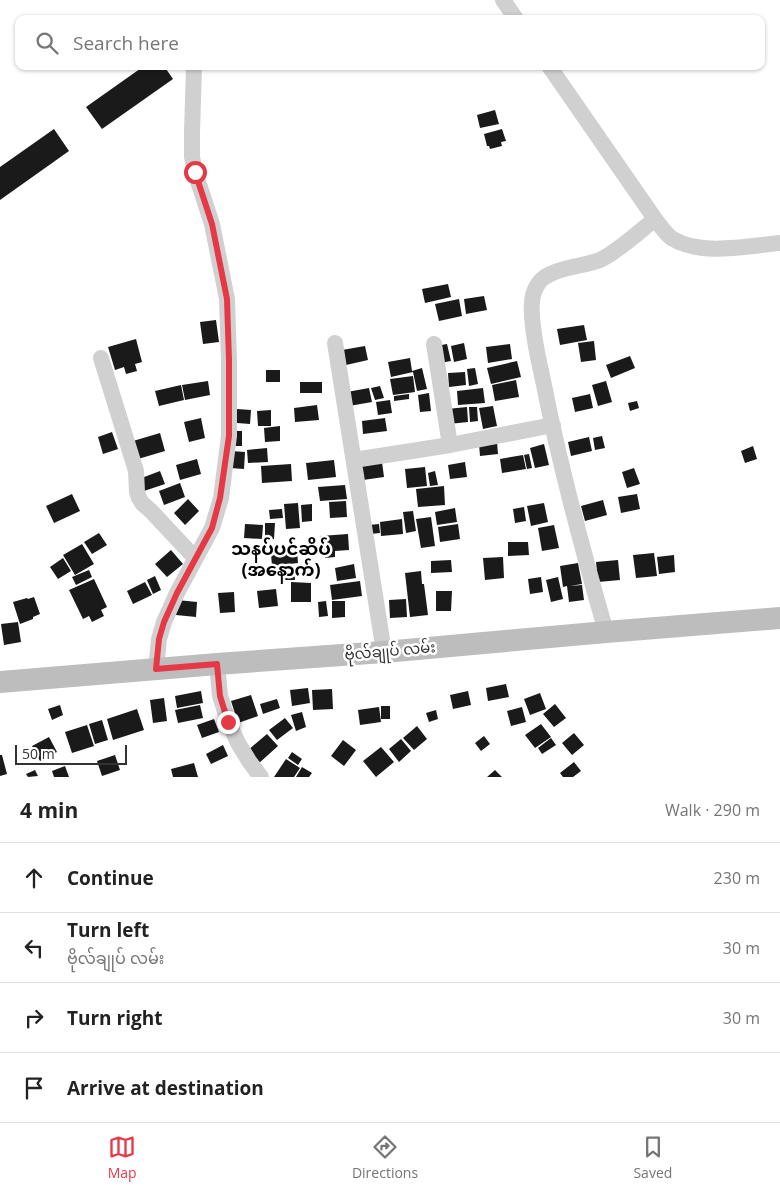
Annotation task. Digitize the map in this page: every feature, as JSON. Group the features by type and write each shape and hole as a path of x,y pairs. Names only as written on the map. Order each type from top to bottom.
{"street":[{"path":"503,0 513,15"},
{"path":"156,669 159,639 164,622 177,593 212,528 220,498 229,436 227,299 212,224 192,157 194,70"},
{"path":"552,70 655,219 672,239 691,247 713,249 780,244"},
{"path":"606,632 584,556 552,425 536,342 532,314 532,297 537,285 545,276 601,260 655,219"},
{"path":"335,343 384,652"},
{"path":"434,344 450,445"},
{"path":"101,358 136,471 137,492 142,503 195,558"},
{"path":"354,460 450,445 552,425"},
{"name":"ဗိုလ်ချုပ် လမ်း","path":"0,682 384,652 780,618"},
{"path":"217,664 220,696 228,722 238,743 261,777"}],"building":[{"path":"138,70 167,70 173,79 102,129 86,107"},
{"path":"495,110 499,124 480,128 477,115"},
{"path":"54,129 69,151 0,200 0,167"},
{"path":"502,129 506,141 501,142 502,146 490,149 487,146 484,134"},
{"path":"448,284 451,297 425,303 422,289"},
{"path":"484,296 487,310 466,314 464,299"},
{"path":"459,299 462,316 439,321 435,304"},
{"path":"216,320 219,342 203,344 200,322"},
{"path":"584,325 587,340 560,345 557,329"},
{"path":"136,339 142,362 135,364 137,371 126,374 124,367 115,370 108,347"},
{"path":"594,341 596,360 581,362 578,343"},
{"path":"464,343 467,359 454,362 451,346"},
{"path":"447,344 451,361 440,363 436,346"},
{"path":"510,344 512,359 488,363 486,347"},
{"path":"365,346 368,360 346,365 342,350"},
{"path":"630,356 635,368 611,378 606,365"},
{"path":"410,358 412,371 422,368 427,389 417,391 413,372 391,377 388,362"},
{"path":"517,361 521,377 491,384 487,368"},
{"path":"475,368 478,384 469,386 467,369"},
{"path":"266,370 280,370 280,382 266,382"},
{"path":"465,372 466,385 449,387 448,373"},
{"path":"413,376 415,392 393,395 390,379"},
{"path":"516,380 519,397 495,401 492,385"},
{"path":"208,381 210,395 185,400 182,385"},
{"path":"606,381 612,402 598,406 592,385"},
{"path":"300,382 322,382 322,393 300,393"},
{"path":"181,385 184,400 159,406 155,391"},
{"path":"380,386 384,398 375,400 371,388"},
{"path":"369,388 372,402 349,406 347,392"},
{"path":"483,388 485,403 458,405 457,391"},
{"path":"429,393 431,411 420,412 418,395"},
{"path":"409,394 409,399 394,401 394,396"},
{"path":"590,394 593,408 575,412 572,398"},
{"path":"390,400 392,413 378,415 376,402"},
{"path":"637,401 639,408 630,411 628,403"},
{"path":"317,405 319,420 295,422 294,408"},
{"path":"493,406 497,426 483,429 479,408"},
{"path":"467,407 468,422 449,424 447,409"},
{"path":"469,407 477,407 478,421 470,422"},
{"path":"237,409 251,410 250,424 237,423"},
{"path":"271,410 271,426 258,426 257,411"},
{"path":"201,418 205,438 189,442 184,422"},
{"path":"385,418 387,431 363,434 362,421"},
{"path":"280,426 280,441 265,442 264,428"},
{"path":"231,431 242,431 242,446 230,446"},
{"path":"112,432 118,449 103,454 98,437"},
{"path":"160,433 165,451 138,459 133,441"},
{"path":"602,436 605,448 595,450 593,438"},
{"path":"589,437 592,451 571,456 568,442"},
{"path":"497,442 498,454 480,456 479,444"},
{"path":"544,444 549,465 535,468 530,448"},
{"path":"753,446 757,459 745,463 741,451"},
{"path":"267,448 268,462 248,463 247,450"},
{"path":"231,451 245,452 244,469 230,468"},
{"path":"529,454 532,468 527,469 524,455"},
{"path":"523,455 526,469 502,473 500,459"},
{"path":"197,459 201,474 180,480 176,465"},
{"path":"334,460 336,477 308,480 306,463"},
{"path":"382,462 384,477 363,480 361,465"},
{"path":"465,462 467,477 450,479 448,465"},
{"path":"291,464 292,481 262,483 261,466"},
{"path":"425,467 427,486 407,488 405,469"},
{"path":"634,468 640,484 627,488 622,472"},
{"path":"160,471 165,484 144,491 139,479"},
{"path":"435,471 438,485 430,486 428,473"},
{"path":"180,483 185,497 164,505 159,491"},
{"path":"345,485 347,499 320,501 318,487"},
{"path":"444,486 445,505 418,507 416,489"},
{"path":"72,494 80,511 54,523 46,506"},
{"path":"637,494 640,509 621,513 618,497"},
{"path":"188,499 199,511 185,525 174,513"},
{"path":"603,500 607,515 585,521 581,506"},
{"path":"346,501 347,517 330,518 329,502"},
{"path":"298,503 300,528 286,529 284,504"},
{"path":"544,503 548,522 531,526 527,506"},
{"path":"312,504 312,521 302,522 301,505"},
{"path":"524,507 526,521 515,523 513,509"},
{"path":"455,508 457,522 437,525 435,512"},
{"path":"282,509 283,518 270,519 269,510"},
{"path":"413,511 416,531 406,533 403,512"},
{"path":"431,517 435,546 421,548 416,519"},
{"path":"402,519 403,534 381,536 380,522"},
{"path":"265,523 275,523 274,539 265,539"},
{"path":"245,524 263,525 262,539 244,538"},
{"path":"379,524 380,533 370,534 369,525"},
{"path":"458,524 460,539 440,542 438,527"},
{"path":"554,525 559,548 542,551 538,528"},
{"path":"99,533 107,545 92,554 84,542"},
{"path":"348,534 349,550 335,551 335,557 325,558 325,552 321,552 320,536"},
{"path":"508,542 528,542 529,555 508,556"},
{"path":"82,544 94,564 75,575 63,555"},
{"path":"171,550 183,564 167,577 155,564"},
{"path":"297,551 298,563 272,566 271,554"},
{"path":"654,553 657,576 636,578 633,555"},
{"path":"674,555 675,572 659,574 657,557"},
{"path":"503,557 504,578 485,580 483,558"},
{"path":"63,558 71,571 58,579 50,567"},
{"path":"451,560 452,572 431,573 431,561"},
{"path":"618,560 620,580 598,582 596,562"},
{"path":"578,563 582,584 570,586 582,585 584,600 569,602 567,586 563,587 560,566"},
{"path":"354,564 356,578 337,581 335,568"},
{"path":"89,570 92,577 76,585 72,577"},
{"path":"294,570 295,580 285,580 285,571"},
{"path":"421,571 428,615 410,617 405,573"},
{"path":"155,576 161,590 153,594 147,580"},
{"path":"541,577 543,592 530,594 528,579"},
{"path":"558,577 563,599 551,602 546,580"},
{"path":"94,579 107,607 101,610 104,616 92,622 89,616 83,619 69,590"},
{"path":"360,581 362,596 332,600 330,585"},
{"path":"145,582 152,595 133,604 127,591"},
{"path":"291,582 311,583 311,602 291,602"},
{"path":"276,589 278,606 259,608 257,591"},
{"path":"436,591 452,591 451,611 436,611"},
{"path":"234,592 235,612 220,613 218,593"},
{"path":"34,597 40,614 20,624 13,602"},
{"path":"406,599 407,617 390,618 389,600"},
{"path":"177,600 197,602 196,617 176,615"},
{"path":"326,601 328,616 319,617 318,602"},
{"path":"332,601 345,601 345,617 332,618"},
{"path":"18,622 21,642 4,645 1,624"},
{"path":"506,684 509,697 488,701 486,688"},
{"path":"308,688 310,703 292,706 290,690"},
{"path":"332,689 333,709 313,710 312,690"},
{"path":"201,691 203,703 177,708 175,696"},
{"path":"468,691 471,705 453,709 450,695"},
{"path":"540,693 546,709 530,715 524,699"},
{"path":"251,695 258,716 238,723 231,701"},
{"path":"164,698 167,721 153,723 150,700"},
{"path":"277,699 280,708 263,714 260,704"},
{"path":"555,704 566,718 554,727 543,714"},
{"path":"60,705 63,715 52,720 48,709"},
{"path":"200,705 203,718 178,723 175,710"},
{"path":"381,706 390,706 390,719 381,719"},
{"path":"379,707 381,722 360,725 358,710"},
{"path":"522,707 526,722 511,726 507,711"},
{"path":"137,709 144,730 113,740 107,719"},
{"path":"436,710 438,719 429,722 426,713"},
{"path":"302,712 306,727 296,731 291,715"},
{"path":"285,718 293,728 277,740 269,730"},
{"path":"214,719 219,732 202,738 197,725"},
{"path":"102,720 108,740 95,744 89,724"},
{"path":"541,724 551,737 535,748 525,735"},
{"path":"87,725 94,746 72,753 65,732"},
{"path":"417,726 427,739 414,750 403,738"},
{"path":"574,733 584,745 572,755 562,743"},
{"path":"267,734 278,746 258,764 247,751"},
{"path":"484,736 490,744 481,751 475,743"},
{"path":"49,737 57,752 40,761 32,746"},
{"path":"551,738 556,745 542,754 538,748"},
{"path":"401,739 411,751 399,762 389,749"},
{"path":"343,740 356,750 344,766 331,756"},
{"path":"223,745 228,756 211,764 206,754"},
{"path":"381,747 394,762 376,777 363,761"},
{"path":"292,752 302,759 298,765 288,758"},
{"path":"0,755 2,755 7,774 0,776"},
{"path":"115,755 120,770 102,776 97,761"},
{"path":"286,759 300,768 294,777 274,777"},
{"path":"574,762 581,771 573,777 563,777 560,773"},
{"path":"194,763 198,777 173,777 171,769"},
{"path":"65,766 69,777 54,777 52,771"},
{"path":"302,767 312,773 309,777 296,777"},
{"path":"35,770 38,776 28,777 26,774"},
{"path":"495,770 502,777 487,777"}],"district":[{"name":"သနပ်ပင်ဆိပ် (အနောက်)","path":"281,559"}],"route":[{"path":"195,172 212,224 227,299 229,436 220,498 212,528 177,593 164,622 159,639 156,669 217,664 220,696 228,722"}]}
